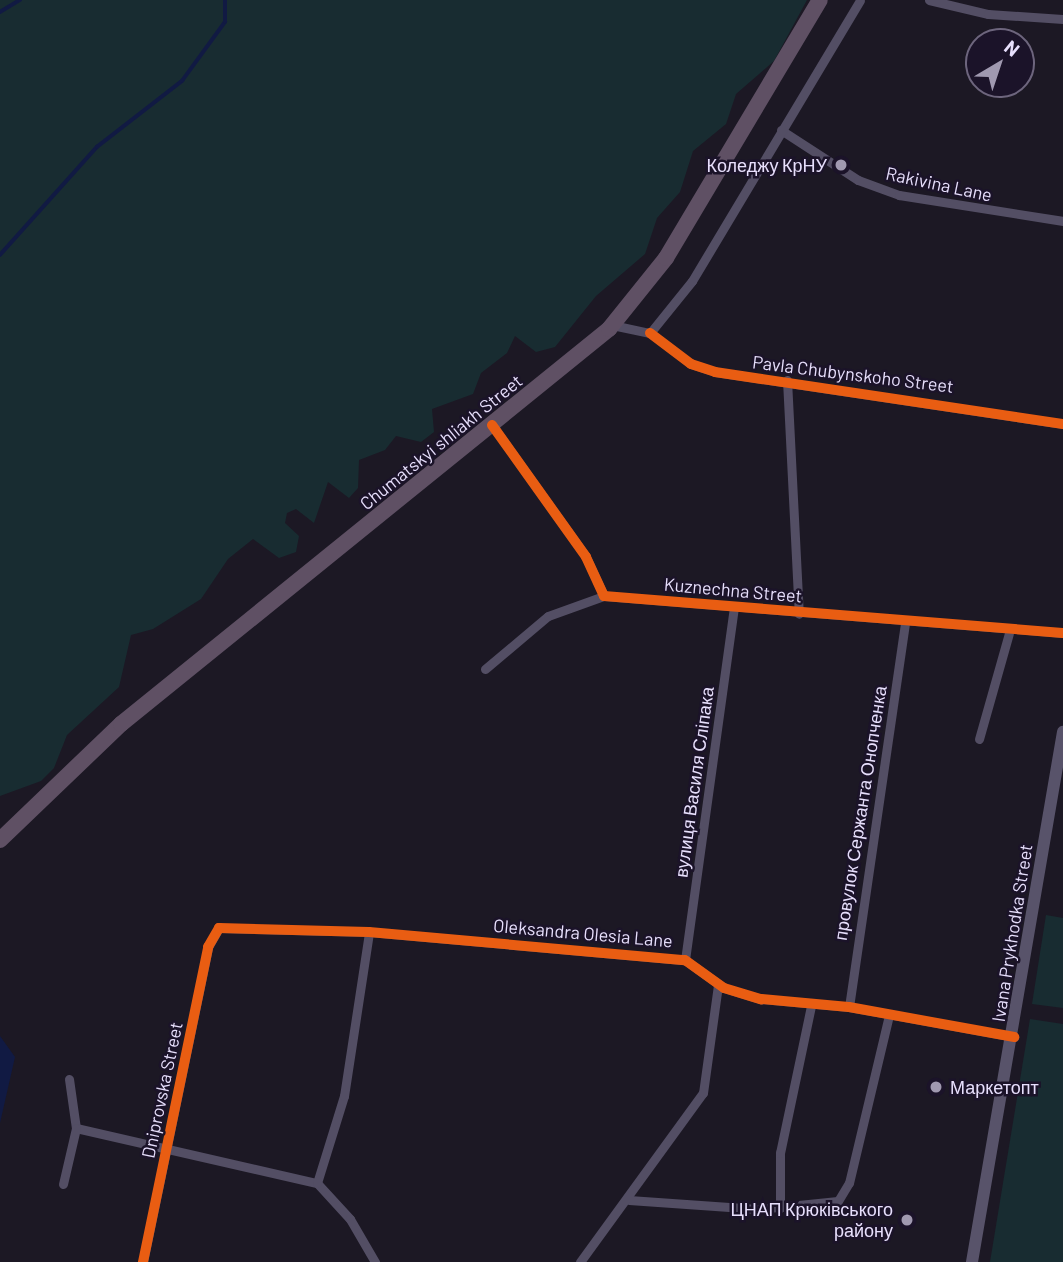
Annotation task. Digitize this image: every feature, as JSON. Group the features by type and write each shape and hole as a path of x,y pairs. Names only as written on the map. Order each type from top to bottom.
{"highway":[{"name":"Chumatskyi shliakh Street","path":"0,840 121,724 612,325 666,258 820,0"}],"main road":[{"name":"Ivana Prykhodka Street","path":"972,1262 1014,1037 1063,732"}],"street":[{"path":"612,325 650,333 692,281 860,0"},
{"path":"929,0 988,14 1063,19"},
{"name":"Rakivina Lane","path":"781,130 858,180 899,195 1063,221"},
{"name":"Pavla Chubynskoho Street","path":"650,333 691,364 715,372 787,380 1063,424"},
{"path":"787,380 799,614"},
{"path":"492,425 586,558 604,596"},
{"name":"Kuznechna Street","path":"485,669 548,616 604,596 1009,633 1063,633"},
{"name":"вулиця Василя Сліпака","path":"685,960 733,608"},
{"name":"провулок Сержанта Онопченка","path":"849,1007 905,623"},
{"path":"979,739 1009,633"},
{"name":"Oleksandra Olesia Lane","path":"219,928 369,932 685,960 718,985 811,1006 849,1007 1014,1037"},
{"name":"Dniprovska Street","path":"143,1262 208,947 219,928"},
{"path":"317,1183 344,1096 369,932"},
{"path":"580,1262 629,1200 706,1086 718,985"},
{"path":"780,1208 780,1153 811,1006"},
{"path":"629,1200 780,1208 838,1201 851,1167 889,1015"},
{"path":"63,1184 76,1128 69,1079"},
{"path":"76,1128 317,1183 350,1219 375,1262"}],"green space":[{"path":"0,0 807,0 774,61 736,94 726,124 693,151 680,192 657,218 645,254 596,296 555,347 536,352 515,336 507,353 481,373 473,394 432,409 434,432 421,442 396,436 385,450 359,460 358,488 349,498 328,482 314,523 296,509 287,513 285,523 299,536 296,552 279,558 253,539 228,559 201,599 153,629 131,635 119,687 67,735 54,768 41,781 0,796"},
{"path":"1046,915 1063,918 1063,1008 1032,1004"},
{"path":"1030,1019 1063,1024 1063,1262 990,1262"}],"water":[{"path":"0,1036 15,1057 0,1123"}],"waterway":[{"path":"0,12 20,0"},
{"path":"0,255 97,147 182,81 225,22 225,0"}],"cycle path":[{"path":"650,333 691,364 715,372 1063,424"},
{"path":"492,425 586,557 604,596 1063,633"},
{"path":"143,1262 208,947 219,928 369,932 685,960 724,988 761,999 849,1007 1014,1037"}],"place":[{"name":"Коледжу КрНУ","path":"841,165"},
{"name":"Маркетопт","path":"936,1087"},
{"name":"ЦНАП Крюківського району","path":"907,1220"}]}
